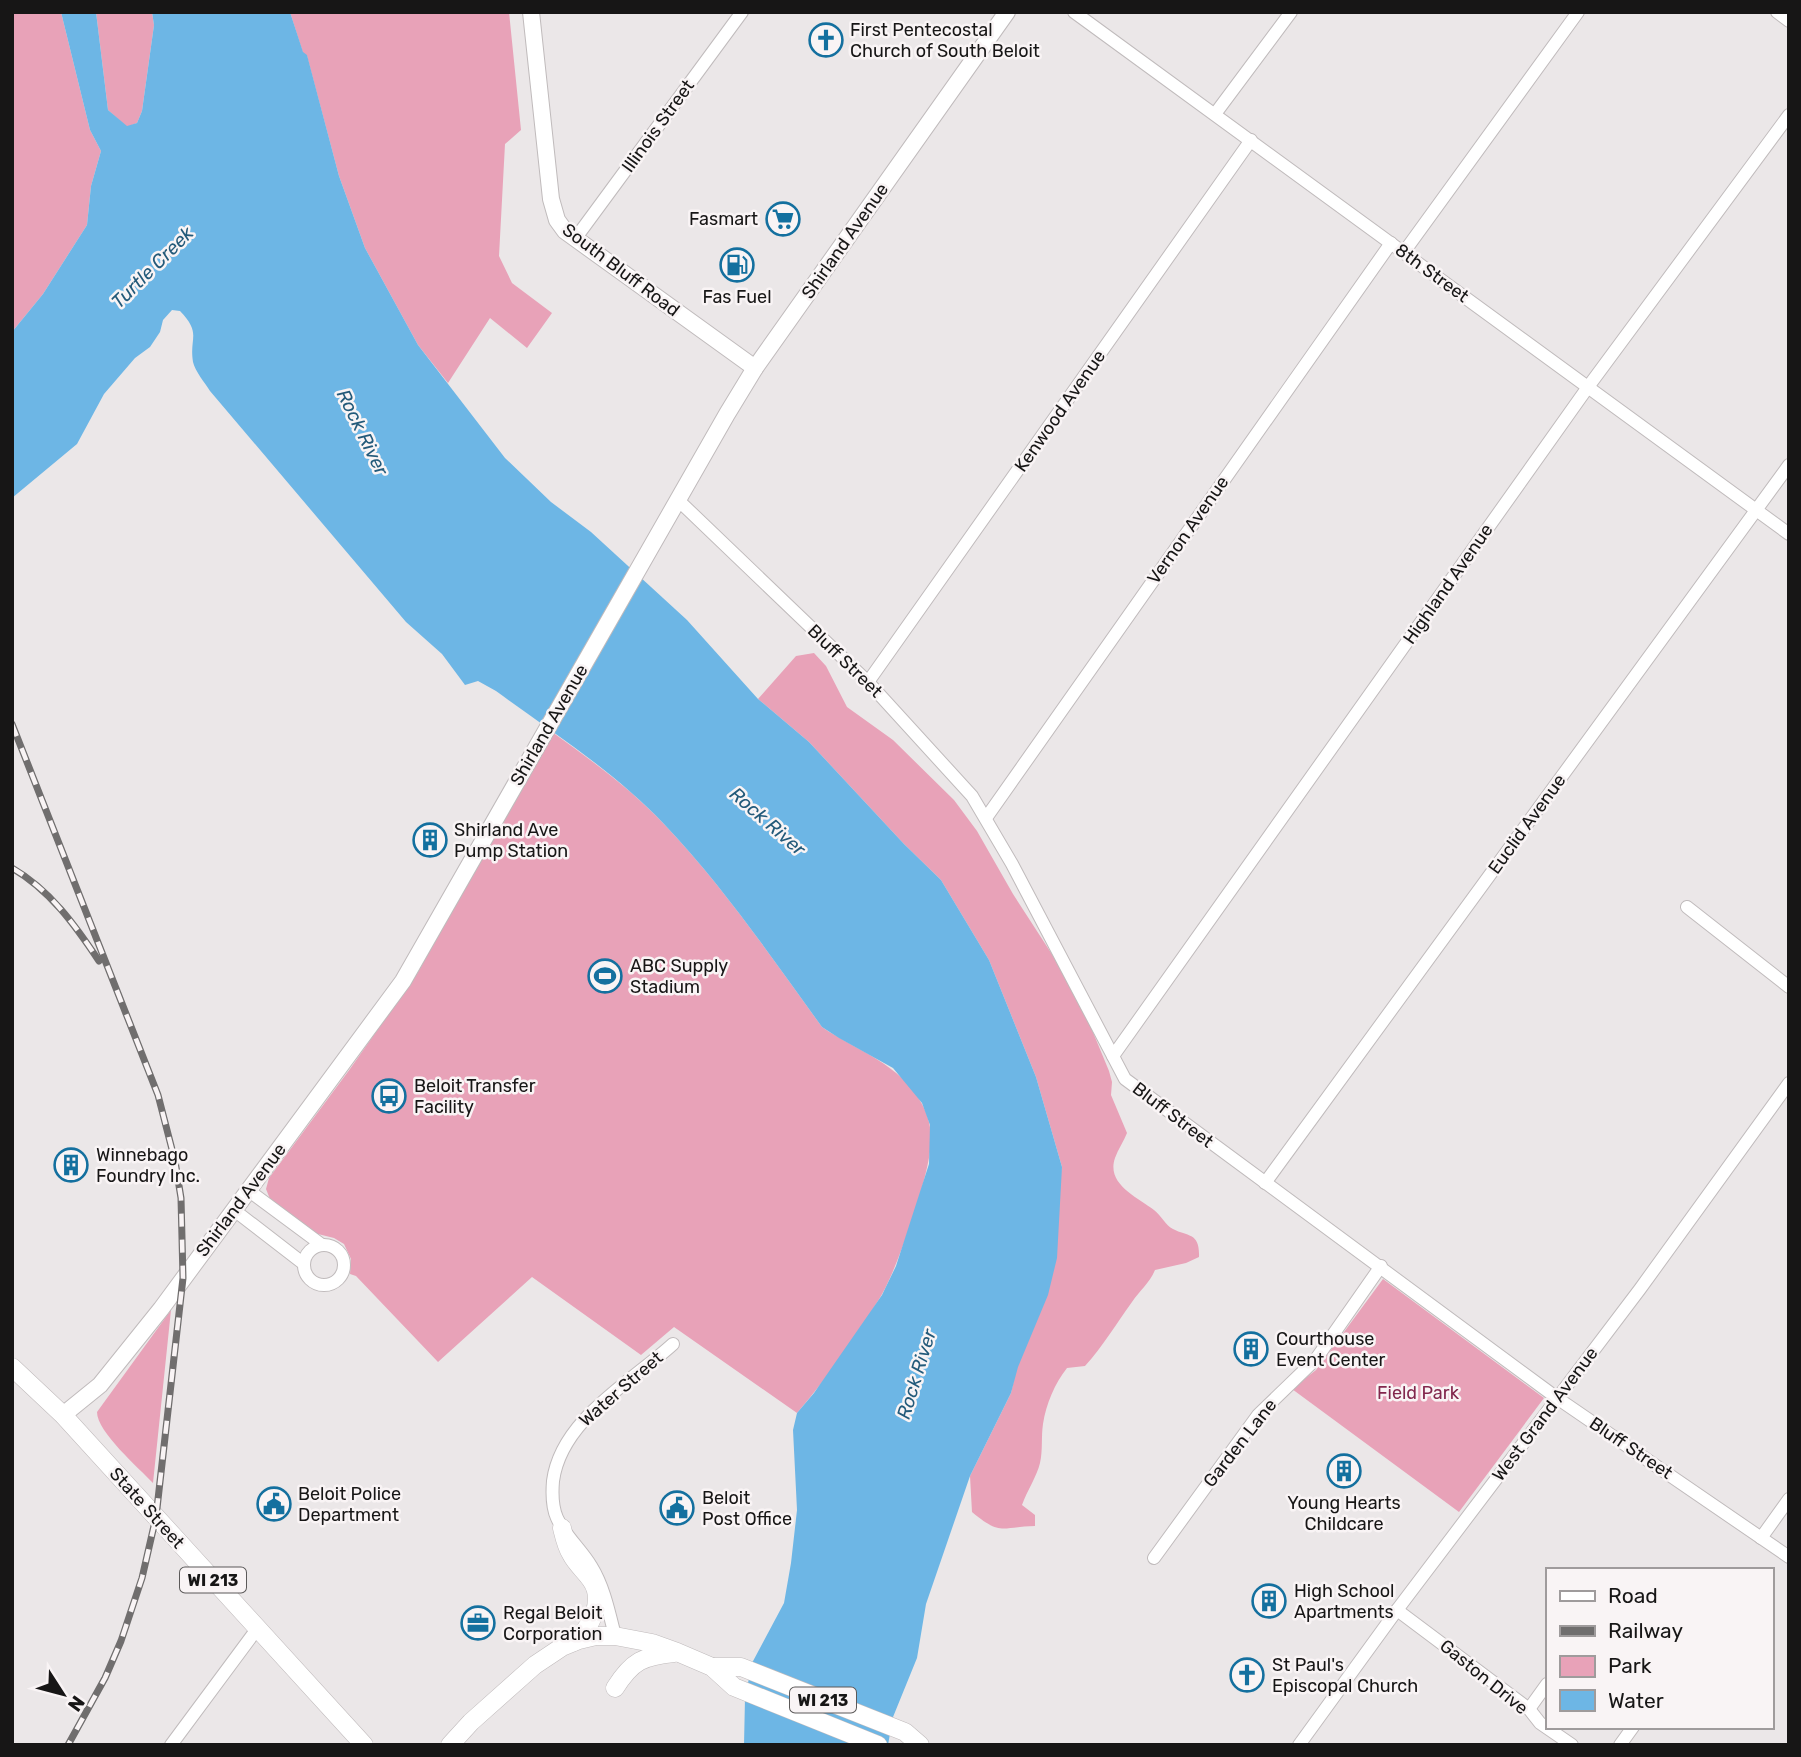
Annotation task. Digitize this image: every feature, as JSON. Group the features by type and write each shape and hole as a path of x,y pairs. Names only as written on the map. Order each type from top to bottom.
{"main road":[{"name":"State Street","path":"12,1367 63,1415 364,1745"},
{"path":"558,1521 570,1554 594,1583 597,1596 596,1610 590,1623 571,1644"},
{"name":"WI 213","path":"450,1745 471,1722 535,1665 571,1644 596,1636 615,1636 652,1643 677,1652 712,1667 734,1687 878,1745"},
{"path":"615,1688 629,1668 639,1660 677,1652"},
{"name":"WI 213","path":"712,1667 741,1668 905,1732 920,1745"}],"street":[{"name":"South Bluff Road","path":"531,12 551,199 556,220 575,239 755,368"},
{"name":"Illinois Street","path":"575,239 742,12"},
{"name":"Shirland Avenue","path":"63,1415 100,1385 161,1309 400,986 677,499 755,368 1007,12"},
{"name":"8th Street","path":"1074,12 1789,534"},
{"path":"1215,114 1290,12"},
{"path":"1404,252 1578,12"},
{"path":"1777,12 1789,21"},
{"name":"Highland Avenue","path":"1113,1056 1588,387 1789,116"},
{"name":"Kenwood Avenue","path":"868,682 1251,140"},
{"name":"Vernon Avenue","path":"986,818 1391,243"},
{"name":"Euclid Avenue","path":"1265,1183 1789,465"},
{"name":"Bluff Street","path":"677,499 868,682 972,796 1125,1079 1132,1086 1381,1266 1556,1398 1789,1557"},
{"path":"1687,907 1789,987"},
{"name":"West Grand Avenue","path":"1299,1745 1397,1610 1640,1289 1789,1083"},
{"path":"248,1191 322,1245"},
{"path":"234,1210 304,1264 307,1276 317,1284 330,1284 340,1277 344,1265 340,1253 329,1245 322,1245 310,1251 304,1264"},
{"name":"Garden Lane","path":"1154,1558 1258,1415 1316,1359 1381,1266"},
{"name":"Water Street","path":"558,1521 552,1494 555,1465 563,1446 583,1421 673,1344"},
{"path":"1761,1538 1789,1499"},
{"path":"558,1521 591,1565 604,1592 615,1636"},
{"name":"Gaston Drive","path":"1397,1610 1529,1709 1546,1727"},
{"path":"172,1745 257,1629"},
{"path":"1529,1709 1546,1685"},
{"name":"Gaston Drive","path":"1549,1729 1572,1745"},
{"path":"1620,1745 1632,1729"}],"green space":[{"path":"12,12 61,12 90,130 101,151 91,186 87,225 43,294 12,332"},
{"path":"96,12 152,12 154,25 142,111 137,123 127,127 108,110"},
{"path":"290,12 509,12 521,130 505,144 499,256 512,283 552,313 527,348 490,318 448,383 418,345 365,248 339,176 307,56 303,53"},
{"path":"814,653 826,666 847,707 893,740 954,800 977,831 1013,894 1057,962 1090,1025 1109,1071 1111,1095 1127,1133 1115,1158 1115,1175 1125,1189 1157,1212 1170,1228 1195,1239 1199,1249 1199,1257 1155,1270 1085,1366 1067,1368 1059,1380 1044,1416 1039,1468 1022,1505 1035,1515 1035,1526 1001,1528 982,1520 972,1512 970,1476 1011,1393 1062,1167 1036,1077 989,960 941,880 809,742 758,699 796,656"},
{"path":"552,732 624,787 664,824 727,897 822,1027 890,1068 913,1090 926,1112 931,1135 930,1155 920,1196 896,1264 862,1327 797,1413 674,1327 641,1355 532,1277 438,1362 356,1276 350,1274 351,1259 344,1244 334,1238 314,1233 270,1199 266,1189 269,1178 418,972"},
{"name":"Field Park","path":"1383,1279 1544,1398 1459,1512 1292,1389 1316,1370"},
{"path":"171,1310 153,1483 111,1439 97,1412"}],"water":[{"path":"61,12 96,12 108,110 127,126 137,123 142,111 154,25 152,12 290,12 303,52 307,55 339,176 365,248 418,345 505,458 551,502 591,532 687,620 758,699 809,742 941,880 989,960 1036,1077 1062,1167 1057,1258 1048,1295 1018,1367 1011,1393 970,1476 926,1604 917,1658 893,1717 888,1745 744,1745 745,1698 752,1663 784,1603 797,1510 793,1430 797,1413 814,1393 882,1295 896,1266 929,1164 930,1125 922,1103 893,1068 822,1027 727,897 645,805 583,754 496,691 478,681 465,685 442,654 406,622 210,391 194,366 193,331 180,311 172,310 163,320 160,332 150,347 135,358 104,394 77,444 12,498 12,332 43,294 87,225 91,186 101,151 90,130"}],"railway":[{"path":"12,724 158,1095 175,1161 181,1198 183,1278 156,1517 142,1578 121,1641 105,1678 68,1745"},
{"path":"12,868 50,898 99,961"}],"place":[{"name":"First Pentecostal Church of South Beloit","path":"826,40"},
{"name":"Fasmart","path":"783,219"},
{"name":"Fas Fuel","path":"737,265"},
{"name":"Shirland Ave Pump Station","path":"430,840"},
{"name":"ABC Supply Stadium","path":"605,976"},
{"name":"Beloit Transfer Facility","path":"389,1096"},
{"name":"Winnebago Foundry Inc.","path":"71,1165"},
{"name":"Courthouse Event Center","path":"1251,1349"},
{"name":"Young Hearts Childcare","path":"1344,1471"},
{"name":"Beloit Police Department","path":"274,1504"},
{"name":"Beloit Post Office","path":"677,1508"},
{"name":"High School Apartments","path":"1269,1601"},
{"name":"Regal Beloit Corporation","path":"478,1623"},
{"name":"St Paul's Episcopal Church","path":"1247,1675"}],"water label":[{"name":"Turtle Creek","path":"152,267"},
{"name":"Rock River","path":"363,432"},
{"name":"Rock River","path":"768,821"},
{"name":"Rock River","path":"916,1374"}]}
